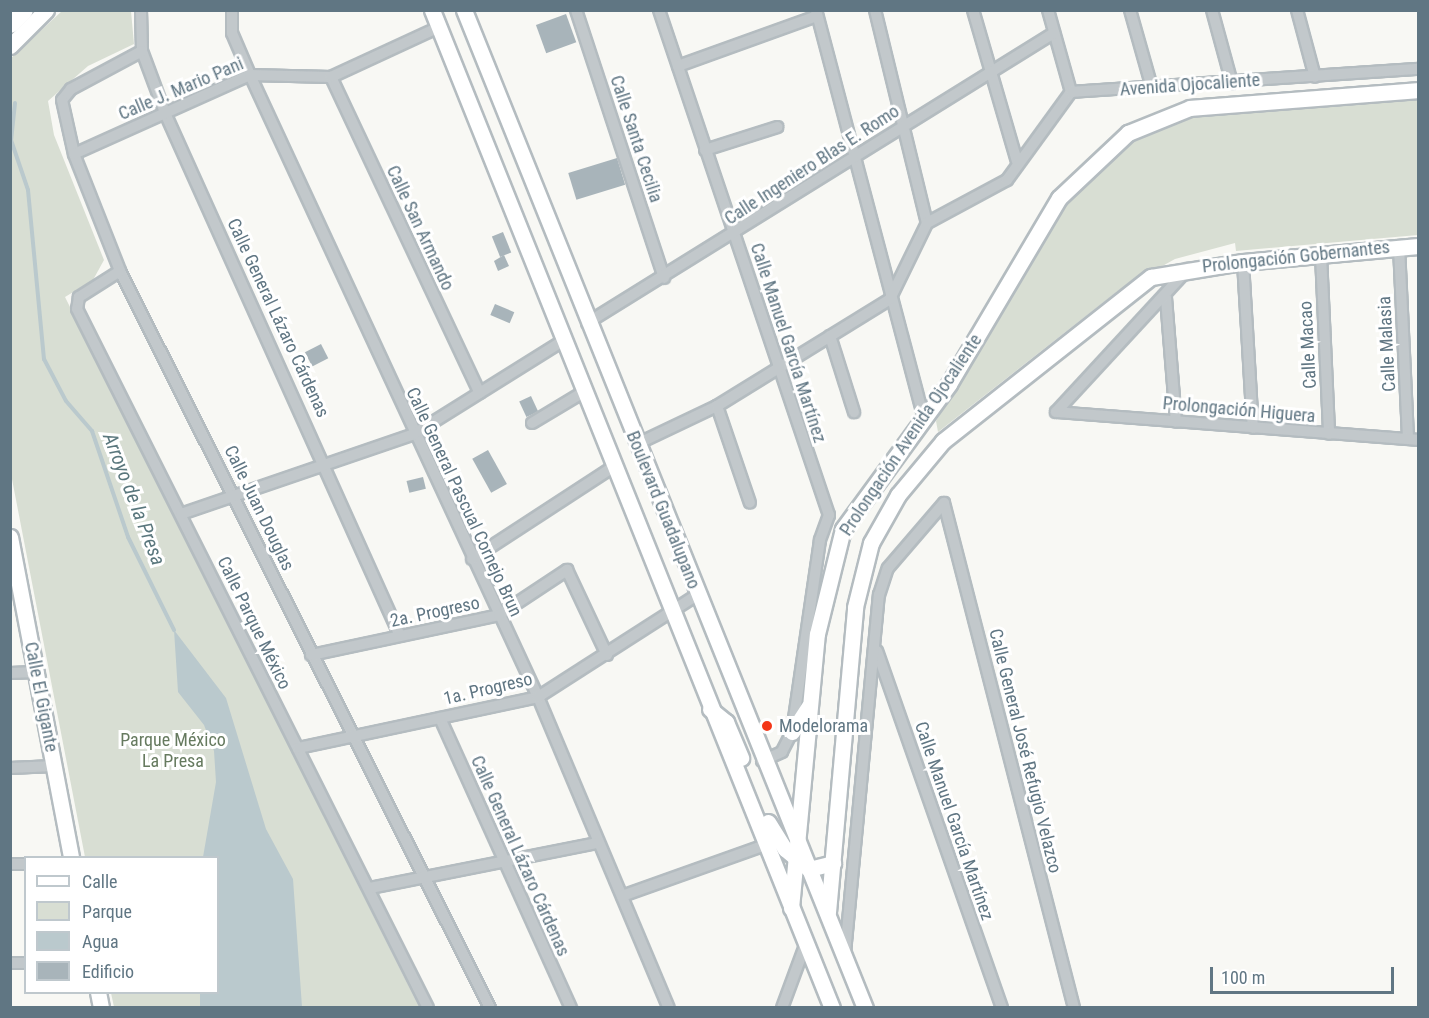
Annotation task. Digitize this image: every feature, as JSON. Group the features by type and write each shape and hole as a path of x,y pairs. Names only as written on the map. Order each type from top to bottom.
{"highway":[{"path":"10,23 23,10"}],"main road":[{"path":"10,46 46,10"},
{"name":"Boulevard Guadalupano","path":"432,10 561,342 707,704 768,844 791,908 832,1008"},
{"name":"Boulevard Guadalupano","path":"464,11 762,760 798,839 865,1008"},
{"name":"Avenida Ojocaliente","path":"1211,104 1419,90"},
{"name":"Prolongación Avenida Ojocaliente","path":"791,908 825,585 843,529 924,422 1040,227 1089,164 1128,133 1211,104"},
{"name":"Prolongación Gobernantes","path":"1188,269 1419,246"},
{"name":"Prolongación Avenida Ojocaliente","path":"828,915 855,607 871,543 898,495 943,441 1126,292 1151,277 1188,269"},
{"name":"Calle El Gigante","path":"10,537 14,576 36,672 71,856"},
{"path":"707,704 726,722 767,820 795,859 809,869 833,863"},
{"path":"792,732 811,704"}],"street":[{"name":"Calle General Lázaro Cárdenas","path":"141,10 142,51 165,112 328,465 400,636"},
{"name":"Calle General Pascual Cornejo Brun","path":"232,10 232,33 250,75 472,560 538,697 667,1007"},
{"name":"Calle Santa Cecilia","path":"576,10 664,278"},
{"name":"Calle Manuel García Martínez","path":"659,10 829,514 820,540 792,732"},
{"path":"875,10 906,122 927,223"},
{"path":"972,10 1017,161"},
{"path":"637,444 717,406 890,299 927,223 1007,180 1017,161 1071,92 1047,10"},
{"path":"1130,10 1152,88"},
{"path":"1212,10 1232,83"},
{"path":"1297,10 1316,77"},
{"path":"678,66 817,13 857,158 890,299 924,422"},
{"name":"Calle J. Mario Pani","path":"74,154 250,75 331,77 439,27"},
{"name":"Calle Ingeniero Blas E. Romo","path":"587,323 735,236 857,158 906,122 991,75 1054,33"},
{"name":"Calle Juan Douglas","path":"142,51 71,89 62,100 74,154 120,271 236,495 311,655 490,1008"},
{"name":"Avenida Ojocaliente","path":"1071,92 1419,69"},
{"name":"Calle San Armando","path":"331,77 480,393"},
{"path":"705,150 777,127"},
{"name":"Calle Malasia","path":"1399,247 1413,440"},
{"name":"Calle Macao","path":"1321,255 1329,434"},
{"path":"1243,262 1253,428"},
{"name":"Prolongación Gobernantes","path":"1056,412 1166,298 1188,269"},
{"name":"Calle Parque México","path":"120,271 79,297 76,309 182,514 428,1008"},
{"path":"1166,298 1176,422"},
{"path":"830,336 854,412"},
{"path":"182,514 414,434 561,342"},
{"path":"532,423 582,393"},
{"path":"717,406 750,503"},
{"name":"Prolongación Higuera","path":"1056,412 1413,440"},
{"path":"472,560 613,467"},
{"name":"Calle General José Refugio Velazco","path":"877,612 888,568 944,503 1074,1008"},
{"name":"2a. Progreso","path":"311,655 498,615 567,570 608,656"},
{"name":"1a. Progreso","path":"298,748 538,697 608,656 697,595"},
{"path":"844,957 876,646 877,612 855,607"},
{"name":"Calle Manuel García Martínez","path":"876,646 1002,1008"},
{"path":"10,673 36,672"},
{"name":"Calle General Lázaro Cárdenas","path":"440,718 571,1008"},
{"path":"762,760 782,752 792,732"},
{"path":"10,768 54,765"},
{"path":"370,888 598,843"},
{"path":"622,896 768,844"},
{"path":"782,1008 806,943"}],"green space":[{"name":"Parque México La Presa","path":"62,11 131,11 134,44 88,66 48,101 54,135 104,260 93,280 65,297 419,1007 114,1007 111,994 219,994 219,856 85,856 11,474 10,59"},
{"path":"1418,98 1418,235 1236,251 1235,243 1175,259 1119,290 938,432 936,421 1073,190 1129,142 1190,114"}],"water":[{"path":"174,630 226,698 266,829 293,879 302,1007 200,1007 200,994 219,994 219,856 203,856 216,782 214,751 204,725 178,692"}],"building":[{"path":"566,14 576,42 546,53 536,25"},
{"path":"617,158 625,185 576,200 568,173"},
{"path":"503,232 511,252 500,257 492,236"},
{"path":"504,255 509,266 498,271 494,261"},
{"path":"495,304 514,312 510,323 490,315"},
{"path":"321,344 328,358 312,366 305,352"},
{"path":"531,396 538,411 526,417 519,401"},
{"path":"488,450 507,484 491,493 472,459"},
{"path":"423,477 426,489 409,493 407,481"}],"waterway":[{"name":"Arroyo de la Presa","path":"15,103 11,140 28,190 44,359 66,401 92,431 128,537 174,630"}],"place":[{"name":"Modelorama","path":"767,726"}]}
